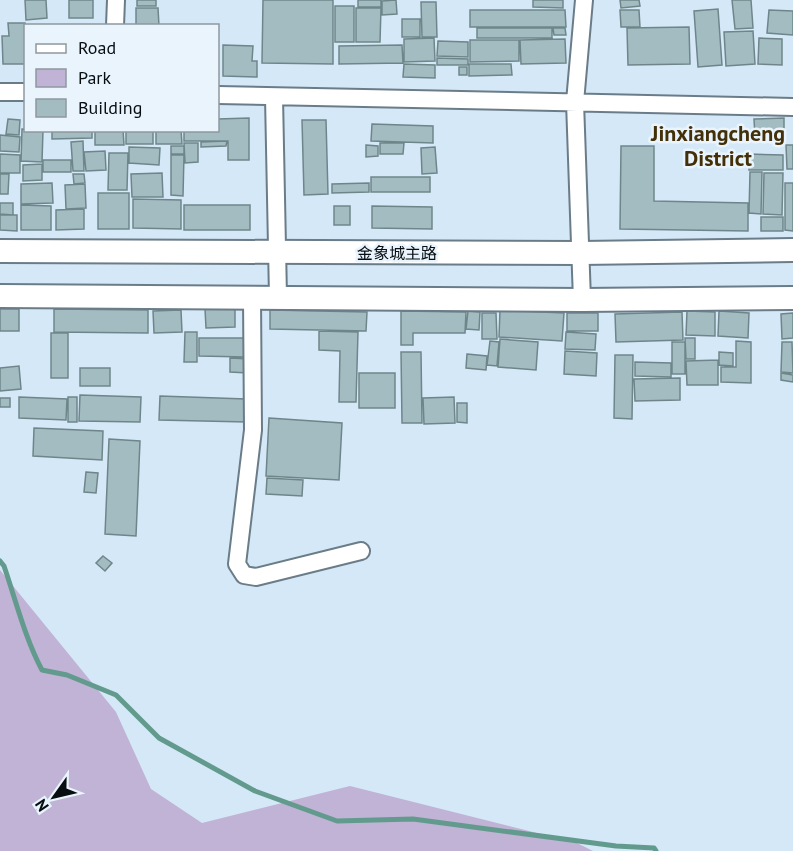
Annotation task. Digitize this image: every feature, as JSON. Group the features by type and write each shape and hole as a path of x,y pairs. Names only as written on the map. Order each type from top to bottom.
{"main road":[{"name":"金象城主路","path":"0,251 581,254 793,250"},
{"path":"0,296 582,300 793,298"}],"street":[{"path":"115,24 116,0"},
{"path":"582,300 575,102 584,0"},
{"path":"0,92 24,92"},
{"path":"219,95 793,107"},
{"path":"274,97 275,252 278,297"},
{"path":"252,297 253,430 237,564 244,575 256,577 361,551"}],"green space":[{"path":"0,570 116,712 151,789 202,823 350,786 577,843 593,851 0,851"}],"building":[{"path":"25,0 46,0 47,18 26,20"},
{"path":"69,0 93,0 93,18 69,18"},
{"path":"137,0 156,0 156,6 137,6"},
{"path":"263,0 333,0 333,64 262,63"},
{"path":"358,0 381,0 381,7 358,7"},
{"path":"396,0 397,14 382,15 382,1"},
{"path":"533,0 563,0 563,8 533,7"},
{"path":"620,0 639,0 640,6 621,8"},
{"path":"732,0 751,0 753,28 735,29"},
{"path":"421,2 436,2 437,37 422,37"},
{"path":"335,6 354,6 354,42 335,42"},
{"path":"136,8 158,8 159,24 136,24"},
{"path":"356,8 381,8 380,42 356,42"},
{"path":"718,9 722,65 698,67 694,11"},
{"path":"470,10 565,10 566,27 470,27"},
{"path":"620,10 639,10 640,27 621,27"},
{"path":"769,10 793,11 793,35 767,33"},
{"path":"402,19 420,19 420,37 402,37"},
{"path":"8,23 25,23 24,64 3,64 2,36 9,36"},
{"path":"689,27 690,64 628,65 627,28"},
{"path":"477,28 552,28 552,38 477,38"},
{"path":"553,28 565,28 566,35 554,35"},
{"path":"753,31 755,64 726,66 724,32"},
{"path":"434,38 435,61 404,62 404,39"},
{"path":"759,38 782,39 782,65 758,64"},
{"path":"565,39 566,63 521,64 520,40"},
{"path":"470,40 519,40 519,61 470,62"},
{"path":"438,41 468,42 468,57 437,56"},
{"path":"223,45 253,46 252,61 257,61 257,77 223,76"},
{"path":"402,45 403,63 339,64 339,46"},
{"path":"437,58 468,59 468,65 437,65"},
{"path":"404,64 435,65 435,78 403,77"},
{"path":"469,64 511,64 512,75 469,76"},
{"path":"459,67 467,67 467,75 459,75"},
{"path":"249,118 249,160 228,160 228,141 184,141 184,132 219,132 219,119"},
{"path":"784,118 784,144 774,144 774,136 755,137 754,119"},
{"path":"8,119 20,120 19,135 6,134"},
{"path":"302,120 326,120 328,194 304,195"},
{"path":"372,124 433,126 433,143 371,141"},
{"path":"22,129 24,132 43,132 42,162 21,161"},
{"path":"52,132 92,132 92,138 52,139"},
{"path":"95,132 123,132 124,145 95,145"},
{"path":"126,132 153,132 153,144 126,144"},
{"path":"156,132 181,132 182,144 156,144"},
{"path":"0,135 20,137 19,152 0,151"},
{"path":"83,141 84,171 73,171 71,142"},
{"path":"227,141 226,146 201,147 201,142"},
{"path":"184,143 198,143 198,162 185,163"},
{"path":"380,143 404,143 403,154 380,154"},
{"path":"366,145 378,146 378,156 366,157"},
{"path":"786,145 793,145 793,169 787,169"},
{"path":"171,146 184,146 184,154 171,154"},
{"path":"621,146 654,146 654,201 748,203 748,231 620,229"},
{"path":"129,147 160,148 159,165 129,163"},
{"path":"435,147 437,173 422,174 421,148"},
{"path":"105,151 106,170 86,171 84,152"},
{"path":"109,153 128,153 127,190 108,190"},
{"path":"0,154 20,155 20,173 0,173"},
{"path":"749,154 783,155 783,170 749,170"},
{"path":"171,155 184,155 183,196 171,195"},
{"path":"43,160 71,160 71,172 43,172"},
{"path":"42,164 42,180 23,181 23,165"},
{"path":"750,172 762,172 761,214 749,213"},
{"path":"162,173 163,197 132,197 131,174"},
{"path":"764,173 783,173 782,215 763,214"},
{"path":"0,174 9,174 8,194 0,194"},
{"path":"73,174 84,174 85,183 74,184"},
{"path":"371,177 430,177 430,192 371,192"},
{"path":"52,183 53,203 21,204 21,184"},
{"path":"369,183 369,192 332,193 332,184"},
{"path":"785,183 793,183 793,231 785,230"},
{"path":"85,184 86,208 66,209 65,185"},
{"path":"98,193 129,193 129,229 98,229"},
{"path":"133,199 181,200 181,229 133,228"},
{"path":"0,203 13,203 13,215 0,214"},
{"path":"21,205 51,206 51,230 21,230"},
{"path":"184,205 250,205 250,230 184,230"},
{"path":"334,206 350,206 350,225 334,225"},
{"path":"372,206 432,207 432,229 372,228"},
{"path":"84,209 84,229 56,230 56,210"},
{"path":"0,215 17,215 17,231 0,230"},
{"path":"761,217 783,217 783,231 761,231"},
{"path":"0,309 19,309 19,331 0,331"},
{"path":"54,309 148,310 148,333 54,332"},
{"path":"205,309 235,309 235,327 206,328"},
{"path":"181,310 182,332 154,333 153,311"},
{"path":"270,310 367,312 366,331 270,329"},
{"path":"500,310 564,313 562,341 499,337"},
{"path":"401,311 466,312 465,333 413,333 413,345 401,345"},
{"path":"468,311 480,312 479,330 466,329"},
{"path":"687,311 715,312 715,336 686,335"},
{"path":"719,311 749,313 748,338 718,336"},
{"path":"682,312 683,340 616,342 615,314"},
{"path":"482,313 496,313 497,339 482,339"},
{"path":"567,313 598,313 598,331 567,331"},
{"path":"793,313 793,338 782,339 781,314"},
{"path":"319,331 358,332 356,402 339,402 340,351 319,350"},
{"path":"185,332 197,332 197,362 184,362"},
{"path":"566,332 596,334 595,350 565,349"},
{"path":"51,333 68,333 68,378 51,378"},
{"path":"199,338 246,338 246,357 199,356"},
{"path":"685,338 695,338 695,359 686,359"},
{"path":"500,339 538,342 536,370 498,367"},
{"path":"490,341 499,342 497,366 487,365"},
{"path":"736,341 751,342 751,383 721,382 721,367 736,367"},
{"path":"672,342 685,342 685,374 672,374"},
{"path":"782,342 792,342 793,373 781,372"},
{"path":"565,351 597,353 596,376 564,374"},
{"path":"401,352 421,352 422,423 402,423"},
{"path":"719,352 733,353 733,366 719,365"},
{"path":"467,354 487,356 486,370 466,368"},
{"path":"615,355 633,355 632,419 614,418"},
{"path":"230,358 249,359 248,373 230,372"},
{"path":"718,360 718,385 687,385 686,361"},
{"path":"635,362 671,363 671,377 635,376"},
{"path":"19,366 21,389 0,391 0,368"},
{"path":"80,368 110,368 110,386 80,386"},
{"path":"359,373 395,373 395,408 359,408"},
{"path":"781,373 793,375 793,382 781,380"},
{"path":"680,378 680,400 635,401 634,379"},
{"path":"80,395 141,397 140,422 79,421"},
{"path":"160,396 246,399 246,422 159,420"},
{"path":"19,397 67,399 66,420 19,418"},
{"path":"68,397 77,397 77,422 68,422"},
{"path":"454,397 455,423 424,424 423,398"},
{"path":"0,398 10,398 10,407 0,407"},
{"path":"457,403 467,403 467,423 457,422"},
{"path":"269,418 342,423 339,480 266,476"},
{"path":"34,428 103,431 102,460 33,456"},
{"path":"109,439 140,441 136,536 105,534"},
{"path":"86,472 98,473 96,493 84,492"},
{"path":"267,478 303,480 302,496 266,494"},
{"path":"103,556 112,563 105,571 96,563"}],"waterway":[{"path":"0,561 4,566 26,632 42,670 67,675 116,695 159,738 255,791 337,821 413,819 616,846 654,848 656,851"}],"district":[{"name":"Jinxiangcheng District","path":"718,146"}]}
